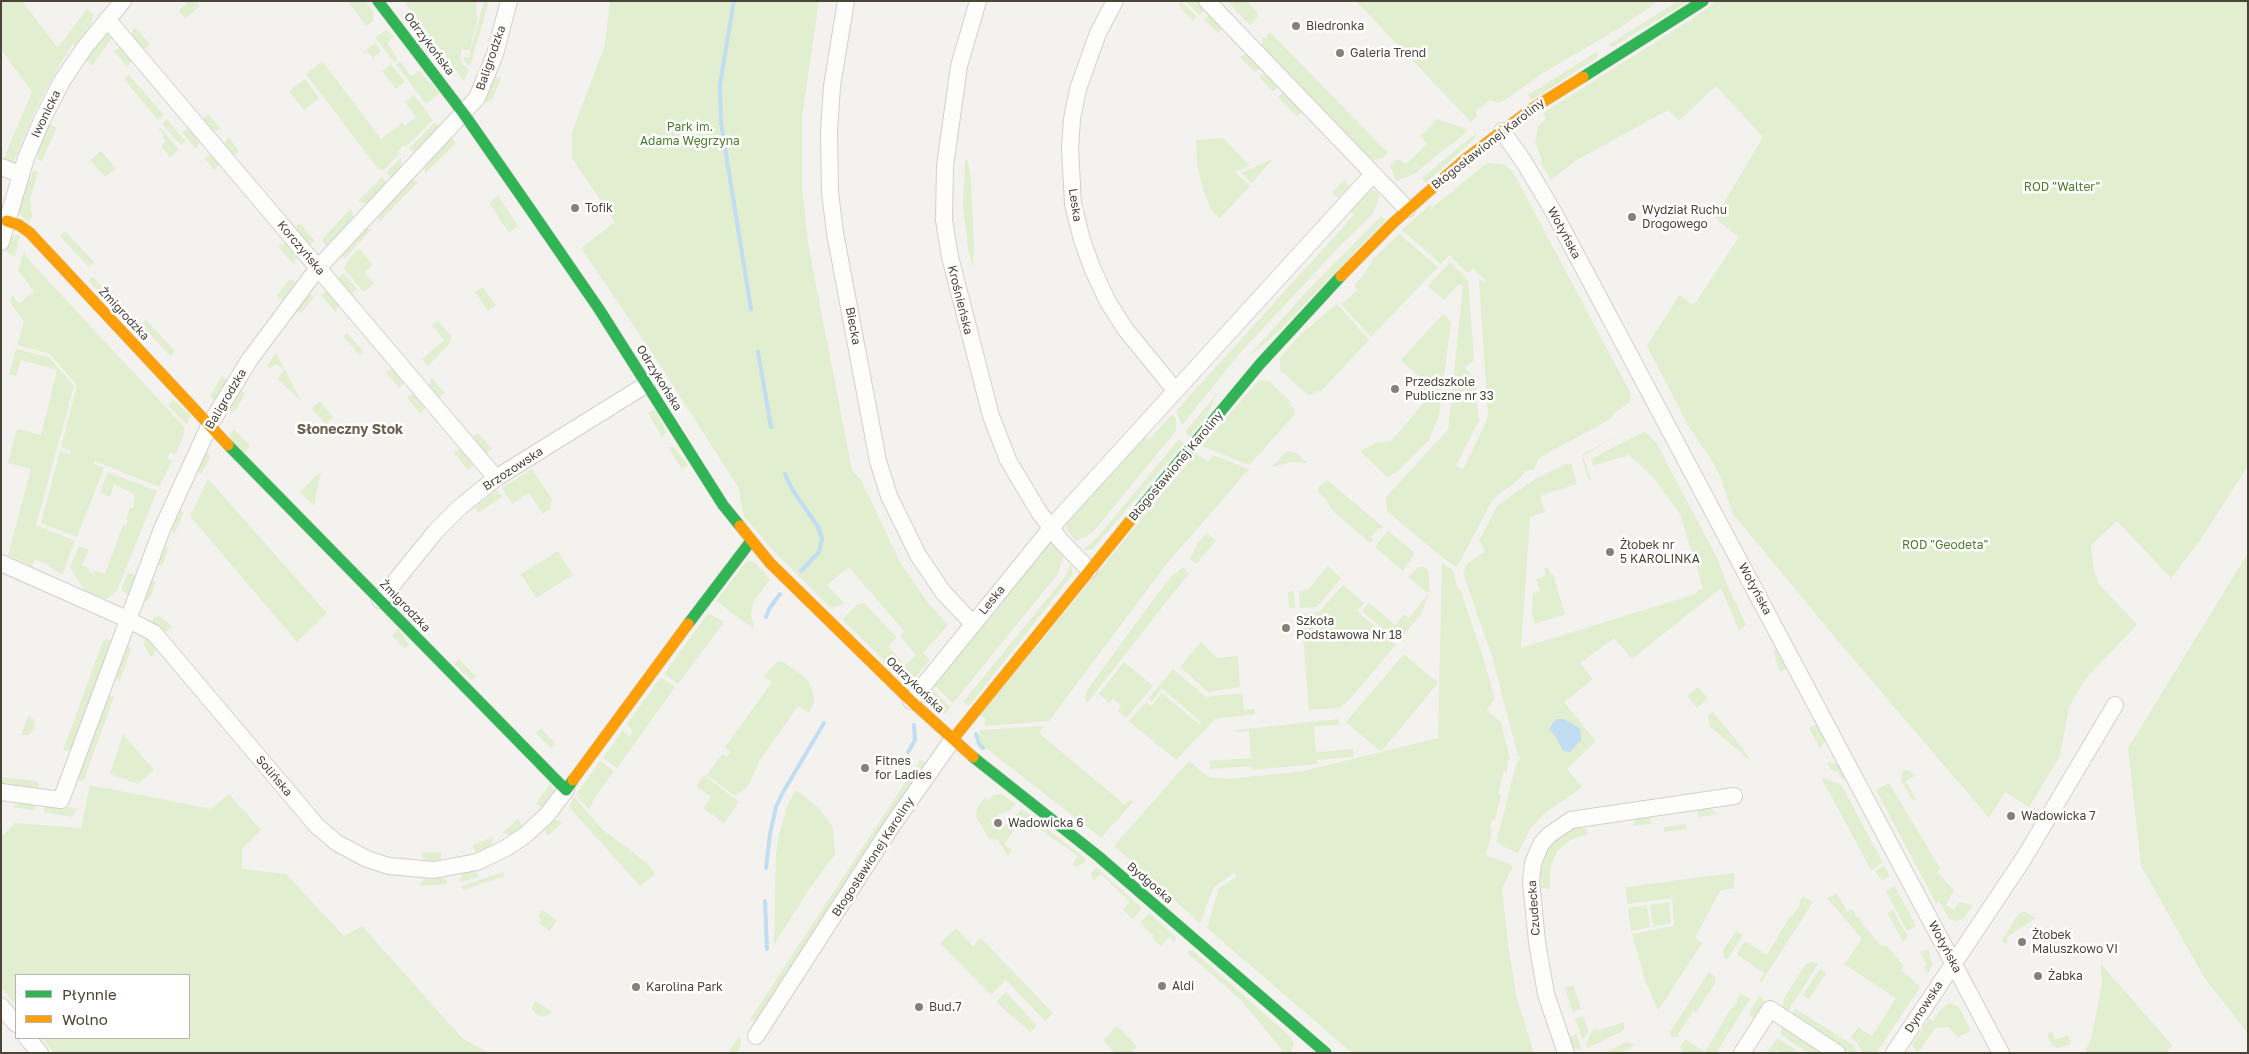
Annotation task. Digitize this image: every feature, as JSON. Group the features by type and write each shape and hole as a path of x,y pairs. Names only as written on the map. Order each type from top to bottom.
{"street":[{"name":"Iwonicka","path":"1,242 20,174 42,120 62,81 85,47 107,18 123,1"},
{"name":"Odrzykońska","path":"378,1 464,114 600,309 723,505 751,541 781,575 953,739"},
{"name":"Baligrodzka","path":"1,792 61,800 171,505 209,426 250,359 318,268 366,214 464,114 477,98 492,62 509,1"},
{"name":"Biecka","path":"846,1 832,86 829,131 830,192 835,233 878,462 889,496 918,555 943,592 973,624"},
{"name":"Krośnieńska","path":"978,1 959,66 944,166 944,220 957,291 993,424 1008,460 1026,493 1051,528 1089,570"},
{"name":"Leska","path":"1115,1 1098,33 1078,89 1072,119 1070,148 1073,204 1082,240 1108,302 1126,330 1175,390"},
{"path":"1207,1 1407,210"},
{"name":"Błogosławionej Karoliny","path":"756,1036 891,827 953,739 1089,570 1294,325 1407,210 1502,130 1568,85 1703,1"},
{"name":"Korczyńska","path":"107,18 496,478"},
{"name":"Wołyńska","path":"1502,130 1524,162 1558,220 2001,1053"},
{"path":"1,166 20,174"},
{"name":"Leska","path":"911,701 1051,528 1373,174"},
{"name":"Żmigrodzka","path":"7,221 19,225 30,233 209,426 566,790"},
{"name":"Brzozowska","path":"380,600 436,531 460,507 496,478 647,384"},
{"path":"566,790 737,557 751,541"},
{"name":"Solińska","path":"1,563 154,633 317,826 337,843 367,859 389,866 434,870 477,862 506,848 524,836 547,815 566,790"},
{"name":"Dynowska","path":"1894,1053 2045,826 2115,705"},
{"name":"Bydgoska","path":"953,739 996,776 1098,856 1326,1053"},
{"name":"Czudecka","path":"1566,1053 1546,994 1537,942 1531,882 1533,863 1541,844 1549,835 1571,820 1734,796"},
{"path":"1,1006 15,1023"},
{"path":"1742,1053 1770,1010 1837,1053"},
{"path":"29,1039 40,1053"}],"green space":[{"path":"1,1 22,1 58,48 87,9 93,14 92,23 75,45 73,44 60,64 36,109 13,163 9,164 3,160 32,92 1,49"},
{"path":"190,1 196,1 200,6 185,18 180,13 180,9"},
{"path":"348,1 365,1 374,12 373,21 366,26"},
{"path":"404,1 477,1 476,17 478,17 470,51 462,49 460,58 463,65 469,69 464,81"},
{"path":"484,1 489,1 470,66 464,61 464,57 469,57"},
{"name":"Park im. Adama Węgrzyna","path":"610,1 819,1 802,117 802,186 808,243 852,470 862,482 901,564 929,604 948,625 923,653 930,660 913,680 903,679 842,619 858,604 864,603 897,638 888,646 905,665 916,655 900,636 904,631 849,567 827,585 844,603 832,609 777,555 744,516 738,487 649,348 581,248 615,222 572,158 572,132 605,45"},
{"path":"1186,1 1199,1 1206,9 1199,15"},
{"path":"1227,1 1247,1 1257,12 1258,19 1250,25"},
{"path":"1356,1 1659,1 1618,29 1543,73 1505,100 1498,103 1490,100 1476,111 1477,116 1471,122"},
{"path":"1678,1 1690,1 1612,47 1608,45"},
{"path":"1716,1 2248,1 2248,466 2199,542 2171,578 2117,521 2091,545 2094,570 2099,584 2137,625 2086,678 2069,707 2060,756 2029,807 2005,792 1989,818 1843,647 1733,514 1720,476 1690,429 1647,346 1679,295 1694,305 1739,237 1715,218 1763,137 1716,86 1679,121 1668,110 1575,161 1551,180 1541,164 1542,160 1535,142 1538,127 1546,118 1543,113 1694,18"},
{"path":"1182,2 1197,17 1193,21 1178,5"},
{"path":"1211,13 1224,27 1218,34 1204,19"},
{"path":"135,27 150,44 144,49 130,37"},
{"path":"387,30 394,37 387,43 398,59 394,62 375,37"},
{"path":"1270,32 1388,153 1384,157 1376,160 1366,159 1262,47 1262,37 1266,38"},
{"path":"113,36 92,66 85,59 103,37"},
{"path":"375,43 381,51 373,58 367,51 362,53"},
{"path":"122,46 133,59 127,67 114,51"},
{"path":"1598,51 1597,58 1532,100 1528,95"},
{"path":"1246,54 1262,66 1255,73 1240,57"},
{"path":"322,61 381,139 402,123 405,126 416,117 405,102 414,95 433,120 406,147 404,145 398,151 399,154 383,171 379,170 306,74"},
{"path":"400,61 411,76 419,71 440,93 426,104 396,64"},
{"path":"391,64 405,82 396,89 382,71"},
{"path":"1266,71 1280,85 1273,92 1259,77"},
{"path":"129,75 164,115 158,120 124,79"},
{"path":"495,76 501,78 492,100 487,102 482,100"},
{"path":"305,79 319,98 304,110 289,91"},
{"path":"1285,90 1304,110 1297,117 1278,97"},
{"path":"208,114 221,129 211,131 202,120"},
{"path":"167,119 185,141 181,145 162,124"},
{"path":"1437,119 1469,130 1414,174 1396,181 1390,166 1396,160 1401,160 1406,164 1427,144 1421,136"},
{"path":"434,123 442,127 420,150 412,151 409,149"},
{"path":"48,125 57,127 42,161 37,159 39,154 35,152"},
{"path":"160,127 179,150 170,157 161,146 166,142 162,137 164,135 159,129"},
{"path":"189,128 200,141 196,149 182,132"},
{"path":"1476,133 1475,138 1426,183 1422,178"},
{"path":"450,136 456,143 425,174 425,162"},
{"path":"228,137 239,151 234,155 231,155 224,145"},
{"path":"1223,138 1250,166 1235,172 1250,186 1219,219 1210,208 1202,186 1197,165 1196,140"},
{"path":"101,151 116,169 105,177 90,160"},
{"path":"214,156 220,164 214,170 204,158"},
{"path":"401,157 402,168 394,177 390,177 386,173"},
{"path":"967,158 971,178 974,246 973,269 968,248 963,206 965,163"},
{"path":"1273,159 1252,183 1241,173"},
{"path":"1489,163 1505,165 1513,172 1631,394 1629,403 1613,414 1612,418 1539,458 1534,469 1525,471 1519,479 1493,499 1457,567 1442,557 1387,511 1386,497 1448,430 1463,286 1459,284 1444,300 1428,286 1450,262 1468,280 1474,360 1465,367 1475,381 1479,420 1456,466 1463,469 1483,428 1488,416 1479,280 1487,282 1473,268 1468,273 1449,255 1441,264 1402,230 1430,205 1432,208 1484,165"},
{"path":"33,171 38,172 30,199 32,217 28,223 18,211 27,175 31,177"},
{"path":"382,177 387,182 386,185 369,202 363,203 358,201"},
{"path":"1344,180 1351,186 1338,198 1332,193"},
{"path":"409,181 418,182 379,222 377,213"},
{"path":"1368,190 1374,190 1380,195 1373,214 1339,247 1240,353 1182,425 1176,411 1354,215 1350,211"},
{"path":"498,196 518,226 509,233 489,203"},
{"path":"351,209 353,213 351,220 328,246 323,242 323,238"},
{"path":"1381,216 1386,220 1279,331 1244,361 1310,288"},
{"path":"300,223 315,241 307,247 294,231 294,227"},
{"path":"364,228 372,229 345,258 337,254"},
{"path":"65,231 94,262 89,267 60,236"},
{"path":"1399,234 1438,267 1371,337 1341,304 1358,290 1354,285 1362,277 1374,258"},
{"path":"15,235 20,235 15,256 8,254 5,250 9,240"},
{"path":"287,242 299,256 293,264 278,246"},
{"path":"359,248 373,265 364,272 374,283 364,292 344,269"},
{"path":"24,251 28,259 185,428 182,440 175,454 170,452 167,458 172,461 159,487 95,461 94,464 104,468 77,537 41,523 60,451 71,454 71,451 61,447 77,385 50,354 17,345 24,322 10,302 12,295 19,304 34,291 18,270"},
{"path":"343,273 357,289 352,294 336,280"},
{"path":"93,277 106,291 102,295 88,281"},
{"path":"289,280 297,284 285,300 282,300 276,296"},
{"path":"483,287 496,306 488,311 475,292"},
{"path":"328,289 341,305 335,312 321,295"},
{"path":"306,291 313,298 301,313 295,309"},
{"path":"1335,305 1338,305 1369,340 1320,392 1318,390 1315,394 1308,395 1280,370 1280,358 1299,336"},
{"path":"1443,314 1451,322 1439,416 1429,440 1397,472 1387,477 1360,451 1376,443 1391,441 1423,404 1423,381 1401,360"},
{"path":"146,320 175,351 170,356 141,324"},
{"path":"438,321 451,336 450,343 428,366 422,359 444,340 432,325"},
{"path":"347,333 364,352 360,356 343,336"},
{"path":"16,349 49,357 74,386 36,525 75,541 62,575 35,559 32,566 8,555 31,469 8,463 17,429 41,435 57,370 21,360 16,376 9,375"},
{"path":"276,353 302,402 278,379 284,370 275,364 271,369 267,366"},
{"path":"393,368 403,379 403,384 399,388 386,373"},
{"path":"222,376 228,381 216,403 210,396"},
{"path":"432,378 445,393 439,398 428,386"},
{"path":"1258,381 1270,382 1290,401 1288,403 1295,410 1295,414 1252,462 1249,465 1202,446"},
{"path":"239,389 245,393 236,410 233,412 226,409"},
{"path":"1217,394 1206,417 1190,437 1185,432"},
{"path":"416,395 425,408 420,413 407,397"},
{"path":"173,400 191,415 186,424 168,405"},
{"path":"320,401 333,417 326,424 311,409"},
{"path":"655,409 666,432 662,437 648,413"},
{"path":"1172,414 1176,418 1176,431 1092,533 1076,541 1066,529 1066,524 1074,513 1143,436 1149,440"},
{"path":"234,429 250,446 243,453 228,437"},
{"path":"1643,432 1649,435 1657,444 1717,558 1746,625 1739,630 1721,588 1632,659 1614,638 1580,663 1593,679 1564,702 1596,741 1567,769 1582,787 1544,814 1530,829 1518,853 1496,843 1516,765 1521,757 1518,756 1492,656 1463,573 1467,564 1485,551 1479,541 1497,506 1535,479 1568,463 1572,465 1577,484 1540,496 1545,512 1530,517 1521,648 1692,595 1703,588 1680,514 1652,476 1629,455 1593,466 1591,459"},
{"path":"478,433 492,449 484,456 472,438"},
{"path":"1619,435 1583,456 1591,480 1588,479 1582,459 1583,454"},
{"path":"1179,439 1184,443 1092,550 1083,550 1097,538"},
{"path":"462,446 476,463 468,470 454,453"},
{"path":"668,447 674,447 688,465 682,469"},
{"path":"203,451 209,454 210,457 201,474 195,471"},
{"path":"1289,451 1296,453 1307,463 1290,462 1271,468 1285,453"},
{"path":"1196,453 1208,462 1213,455 1249,469 1165,566 1049,721 986,726 984,724 986,720 980,715"},
{"path":"532,469 552,499 550,509 543,514 529,493 512,504 502,488"},
{"path":"321,471 314,506 300,492"},
{"path":"108,472 157,491 117,591 107,599 85,591 70,567 79,546 89,550 82,565 89,568 88,572 94,574 95,571 105,574 123,525 126,526 128,520 126,519 130,508 133,508 135,495 114,484 110,497 100,492"},
{"path":"208,479 327,613 297,642 190,516"},
{"path":"1328,481 1383,527 1381,530 1379,528 1371,537 1373,540 1370,543 1332,510 1326,499 1317,492 1320,485"},
{"path":"497,490 502,497 478,513 475,507"},
{"path":"179,509 184,512 174,535 169,524"},
{"path":"1388,531 1415,553 1403,571 1375,547"},
{"path":"1207,533 1216,541 1196,564 1190,559 1198,543"},
{"path":"1049,542 1054,543 1064,553 1058,574 953,703 932,683 981,622 988,621 1003,602 1003,594"},
{"path":"169,547 162,566 157,564 161,548"},
{"path":"558,551 573,575 536,598 521,574"},
{"path":"2248,553 2248,1034 2204,977 2141,866 2128,748"},
{"path":"746,562 755,563 770,579 753,602 751,615 754,629 716,601"},
{"path":"1442,563 1453,570 1457,588 1460,589 1495,699 1486,710 1501,722 1510,759 1508,760 1507,773 1504,771 1498,794 1501,795 1495,821 1492,820 1490,829 1492,830 1486,855 1513,866 1502,889 1508,944 1517,999 1534,1053 1352,1053 1207,928 1219,888 1237,877 1234,873 1214,887 1200,923 1114,846 1189,761 1208,777 1226,779 1299,772 1438,738"},
{"path":"1071,564 1073,574 969,706 963,702 1064,578"},
{"path":"1328,566 1341,578 1317,607 1300,608 1299,591 1308,590"},
{"path":"1183,567 1189,573 1087,703 1085,697 1087,690 1168,580"},
{"path":"1418,567 1424,567 1428,570 1430,593 1426,592 1408,577"},
{"path":"1548,567 1551,575 1553,574 1565,614 1535,624 1532,614 1533,593 1540,591 1536,579 1546,576 1544,569"},
{"path":"128,572 134,575 135,578 129,595 121,590"},
{"path":"151,580 156,582 149,600 140,599"},
{"path":"1343,585 1364,603 1357,611 1396,645 1347,702 1339,708 1309,710 1301,614 1319,612"},
{"path":"1294,591 1295,608 1289,608 1288,592"},
{"path":"1429,593 1421,614 1398,642 1362,611 1369,603 1395,625 1404,614 1409,618"},
{"path":"708,613 724,622 678,684 664,674"},
{"path":"160,616 172,627 164,633 152,623 154,617"},
{"path":"398,628 409,645 405,649 392,636"},
{"path":"145,637 156,648 155,653 151,657 144,645"},
{"path":"107,639 113,643 74,747 67,751 63,750 103,641"},
{"path":"1201,642 1217,658 1238,656 1240,687 1208,692 1180,667"},
{"path":"123,645 130,647 131,650 119,682 115,676"},
{"path":"1776,649 1788,668 1780,672 1773,651"},
{"path":"1404,654 1438,683 1381,752 1346,722"},
{"path":"459,659 476,677 474,679 471,680 454,664"},
{"path":"782,661 807,679 813,691 814,702 809,713 798,706 760,760 748,786 735,796 707,775 722,754 727,757 730,752 725,747 772,682 764,676 776,663"},
{"path":"1124,662 1153,686 1126,718 1118,711 1121,706 1113,699 1109,703 1099,694"},
{"path":"1173,669 1206,697 1242,693 1244,710 1254,709 1255,714 1215,719 1176,760 1129,721 1146,702 1151,706 1162,693 1199,724 1201,722 1162,688 1152,702 1148,699"},
{"path":"661,677 675,687 617,768 603,758 623,730 629,737 633,732 627,724"},
{"path":"1698,687 1708,699 1697,708 1687,696"},
{"path":"932,689 950,707 945,714 942,714 930,704 928,694"},
{"path":"108,696 114,696 84,780 81,781 75,778"},
{"path":"1713,712 1744,750 1751,762 1710,726 1708,716"},
{"path":"28,716 34,720 35,729 29,735 21,735"},
{"path":"1339,719 1339,725 1314,726 1316,752 1353,749 1354,757 1317,760 1317,764 1252,770 1252,766 1210,769 1209,761 1251,758 1249,731 1236,732 1236,730"},
{"path":"1818,723 1824,742 1820,749 1809,728"},
{"path":"1044,726 1039,733 1125,805 1129,800 1134,801 1101,838 978,740 980,730"},
{"path":"541,728 556,744 551,748 536,733"},
{"path":"123,734 154,770 138,784 110,774"},
{"path":"920,760 926,763 757,1019 749,1021"},
{"path":"600,761 614,771 592,801 593,803 589,809 576,795"},
{"path":"1827,762 1837,764 1849,781 1841,778 1838,772 1831,770"},
{"path":"1905,769 1916,775 1906,781 1916,799 1913,801 1901,781 1902,773"},
{"path":"704,775 739,802 724,823 703,808 711,797 696,786"},
{"path":"1,777 36,781 39,785 37,791 1,786"},
{"path":"1824,777 1842,786 1883,863 1871,870 1822,779"},
{"path":"551,783 554,794 543,808 536,803"},
{"path":"1889,783 1940,868 1937,872 1954,890 1946,905 1954,910 1959,902 1973,905 1963,919 1956,921 1949,919 1939,901 1936,903 1876,790"},
{"path":"90,785 211,809 229,794 261,830 242,849 242,869 286,874 344,936 362,926 462,1038 489,1053 54,1053 43,1039 190,1039 190,974 15,974 15,1005 1,987 1,837 15,823 81,828"},
{"path":"796,790 817,806 833,827 835,854 807,892 774,945 778,838 788,804"},
{"path":"1002,794 1016,804 1010,810 990,819 999,831 1022,809 1086,859 1085,862 1077,867 1072,865 1078,856 1031,823 1025,831 1017,826 1004,844 1012,850 1008,856 997,839 989,839 976,817 977,808 985,797 988,800 994,795"},
{"path":"574,797 602,829 647,863 655,874 640,886 569,807"},
{"path":"21,803 35,803 35,808 32,810 12,807"},
{"path":"44,804 76,808 72,817 44,812"},
{"path":"1697,808 1709,808 1718,814 1699,817"},
{"path":"1650,815 1651,824 1634,826 1634,822 1638,817"},
{"path":"518,819 523,827 511,836 503,832"},
{"path":"550,821 563,822 548,836 543,828"},
{"path":"1686,824 1687,829 1664,832 1664,827"},
{"path":"1579,827 1586,829 1588,834 1570,840 1557,851 1550,869 1550,889 1541,888 1540,872 1547,850 1553,841 1571,829"},
{"path":"493,837 491,847 477,854 475,852 473,845"},
{"path":"441,852 441,859 438,863 425,861 421,855 422,853"},
{"path":"1884,866 1890,876 1882,880 1875,871"},
{"path":"1096,867 1142,908 1133,919 1123,910 1130,902 1101,874 1093,881 1091,873"},
{"path":"475,870 479,877 460,882 465,872"},
{"path":"503,872 505,876 463,890 462,886"},
{"path":"1734,873 1734,888 1720,891 1695,938 1702,943 1658,1011 1645,980 1632,934 1674,926 1672,898 1627,904 1626,887"},
{"path":"440,876 446,880 447,884 420,886 421,882 427,877"},
{"path":"1895,886 1916,926 1907,931 1886,891"},
{"path":"1837,893 1847,912 1853,909 1857,918 1859,917 1863,925 1880,945 1887,946 1904,966 1901,970 1920,987 1876,1053 1863,1053 1851,1038 1858,1027 1872,1036 1896,998 1844,964 1862,939 1827,898"},
{"path":"1803,896 1813,902 1761,983 1759,981 1764,973 1737,954 1745,941 1767,955 1790,916 1792,917 1800,904"},
{"path":"1669,902 1671,923 1653,927 1650,905"},
{"path":"1647,905 1650,927 1631,931 1628,908"},
{"path":"542,910 557,920 550,931 539,923 541,920 538,917"},
{"path":"1893,910 1908,937 1903,941 1887,913"},
{"path":"2024,911 2036,918 2006,938 2008,942 2005,944 2002,940 2018,914"},
{"path":"1149,913 1176,937 1175,942 1169,937 1161,946 1152,938 1154,936 1140,923"},
{"path":"956,928 973,946 981,938 1053,1013 1045,1021 1006,980 991,995 940,943"},
{"path":"1736,931 1743,935 1727,960 1724,957 1723,950"},
{"path":"1928,949 1932,964 1928,974 1924,967 1927,965 1920,953"},
{"path":"1192,950 1291,1037 1294,1045 1290,1053 1280,1053 1282,1050 1241,1000 1187,953"},
{"path":"1811,962 1818,964 1787,1013 1783,1007 1784,998 1805,965"},
{"path":"2101,964 2172,1045 2167,1053 2085,1053 2092,1035 2102,983"},
{"path":"1820,969 1826,973 1809,999 1803,995"},
{"path":"1709,972 1716,977 1714,980 1716,982 1696,1013 1693,1012 1678,1034 1679,1036 1673,1038 1670,1032"},
{"path":"1573,985 1581,1009 1573,1012 1565,988"},
{"path":"1006,992 1037,1026 1030,1032 996,1002"},
{"path":"1740,993 1750,999 1716,1053 1684,1053 1680,1047 1685,1039 1705,1052 1728,1013 1738,1001"},
{"path":"1760,995 1765,1003 1756,1020 1749,1012"},
{"path":"535,1001 552,1011 550,1014 542,1017 536,1014 532,1009"},
{"path":"1948,1004 1959,1007 1971,1031 1958,1037 1948,1027 1935,1028 1918,1053 1912,1045 1929,1019 1933,1021 1941,1009"},
{"path":"1796,1009 1853,1045 1857,1053 1847,1053 1790,1016"},
{"path":"1583,1016 1588,1030 1583,1040 1575,1019"},
{"path":"1624,1022 1624,1029 1621,1032 1587,1048 1586,1045 1592,1031 1597,1029 1598,1031"},
{"path":"1117,1026 1137,1046 1131,1053 1115,1053 1103,1041"},
{"path":"1783,1026 1826,1053 1808,1053 1780,1034"},
{"path":"2052,1032 2055,1040 2068,1035 2071,1044 2058,1048 2052,1046 2047,1034"},
{"path":"1576,1034 1582,1050 1570,1045 1569,1038"},
{"path":"740,1035 741,1045 737,1053 728,1053"},
{"path":"1777,1039 1800,1053 1781,1053 1777,1050 1775,1053 1766,1053"},
{"path":"1626,1042 1635,1045 1621,1053 1604,1053"}],"water":[{"path":"1556,719 1564,719 1580,728 1581,740 1570,752 1563,751 1556,737 1549,729"}],"waterway":[{"path":"734,1 720,84 721,123 751,309"},
{"path":"758,352 771,427"},
{"path":"785,474 792,489 818,527 822,538 819,552 801,571"},
{"path":"766,617 769,609 780,594"},
{"path":"766,868 770,834 776,807 824,723"},
{"path":"908,752 915,740 914,725"},
{"path":"976,734 979,744 983,748"},
{"path":"765,901 767,949"}],"traffic: fast":[{"path":"378,1 464,114 528,206 599,309 723,505 740,526"},
{"path":"1583,77 1703,1"},
{"path":"1138,511 1260,364 1341,276"},
{"path":"228,445 566,790 573,780"},
{"path":"688,624 751,541"},
{"path":"973,757 1098,856 1326,1053"}],"traffic: slow":[{"path":"1341,276 1393,223 1463,161 1530,110 1583,77"},
{"path":"7,221 19,225 30,233 228,445"},
{"path":"953,739 1138,511"},
{"path":"740,526 770,563 911,701 973,757"},
{"path":"573,780 688,624"}],"place":[{"name":"Biedronka","path":"1296,26"},
{"name":"Galeria Trend","path":"1340,53"},
{"name":"Tofik","path":"575,208"},
{"name":"Wydział Ruchu Drogowego","path":"1632,217"},
{"name":"Przedszkole Publiczne nr 33","path":"1395,389"},
{"name":"Żłobek nr 5 KAROLINKA","path":"1610,552"},
{"name":"Szkoła Podstawowa Nr 18","path":"1286,628"},
{"name":"Fitnes for Ladies","path":"865,768"},
{"name":"Wadowicka 7","path":"2011,816"},
{"name":"Wadowicka 6","path":"998,823"},
{"name":"Żłobek Maluszkowo VI","path":"2022,942"},
{"name":"Żabka","path":"2038,976"},
{"name":"Aldi","path":"1162,986"},
{"name":"Karolina Park","path":"636,987"},
{"name":"Bud.7","path":"919,1007"}],"district":[{"name":"Słoneczny Stok","path":"350,430"}],"park label":[{"name":"ROD \"Walter\"","path":"2062,187"},
{"name":"ROD \"Geodeta\"","path":"1945,545"}]}
